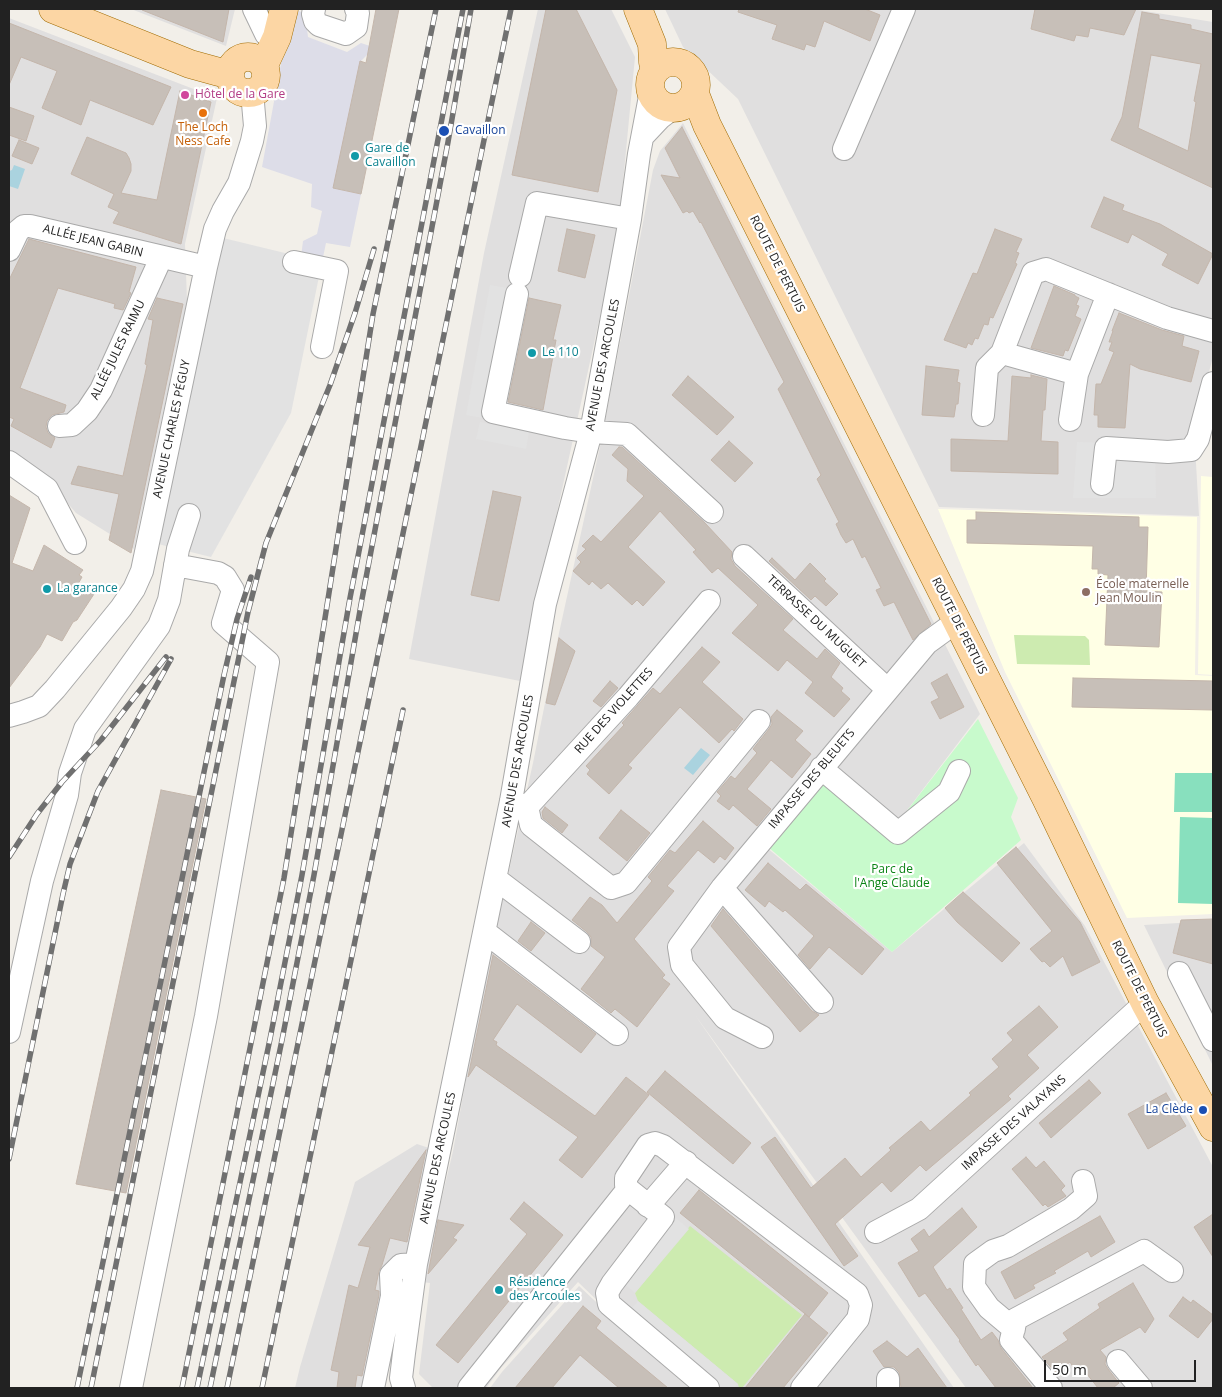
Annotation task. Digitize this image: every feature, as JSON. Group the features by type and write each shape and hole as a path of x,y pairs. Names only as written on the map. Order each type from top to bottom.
{"main road":[{"path":"53,9 190,64 230,73"},
{"path":"258,61 277,37 284,9"},
{"path":"638,9 652,44 653,62 662,75"},
{"path":"648,9 662,75 654,98 666,107 681,104"},
{"path":"258,61 270,21"},
{"path":"240,58 258,61 266,71 263,85 258,90 252,92 239,90 231,80 230,73 232,67 240,58"},
{"name":"ROUTE DE PERTUIS","path":"662,75 687,66 696,79 681,104 707,125 1046,798 1145,1003 1213,1127"}],"street":[{"path":"254,9 270,21"},
{"path":"314,9 315,21 319,25 346,34 356,27 359,18 356,9"},
{"path":"844,149 904,9"},
{"name":"AVENUE DES ARCOULES","path":"404,1388 401,1378 416,1264 496,879 519,804 545,604 590,432 630,219 639,154 644,135 647,104 662,75"},
{"name":"AVENUE CHARLES PÉGUY","path":"9,717 39,706 55,689 120,608 134,589 142,571 206,267 216,229 223,210 238,183 252,141 255,126 252,92"},
{"path":"644,135 660,118 681,104"},
{"path":"630,219 537,203 493,412 565,428 590,432 627,434 712,512"},
{"name":"ALLÉE JEAN GABIN","path":"9,250 18,231 24,226 30,226 206,267"},
{"name":"ALLÉE JULES RAIMU","path":"59,426 72,425 87,411 101,390 161,258"},
{"path":"294,262 337,271 322,347"},
{"path":"983,415 987,368 1002,353 1033,273 1046,269 1167,318 1213,330"},
{"path":"1070,420 1077,374 1108,294"},
{"path":"1002,353 1077,374"},
{"path":"1102,484 1106,448 1162,452 1191,450 1198,439 1213,383"},
{"path":"9,462 47,489 75,543"},
{"path":"9,1032 42,881 66,796 70,773 85,729 159,626 169,600 178,549 189,515"},
{"name":"TERRASSE DU MUGUET","path":"744,556 887,689"},
{"path":"131,1388 206,1016 268,662 222,623 233,590 225,577 218,573 175,565"},
{"name":"RUE DES VIOLETTES","path":"519,804 628,697 710,601"},
{"name":"IMPASSE DES BLEUETS","path":"762,1037 725,1018 682,965 679,947 722,888 887,689 927,643 956,622"},
{"path":"519,804 531,825 611,888 626,882 759,721"},
{"path":"821,768 898,833 949,792 959,771"},
{"path":"496,879 579,942"},
{"path":"722,888 822,1002"},
{"path":"485,932 617,1034"},
{"path":"1179,973 1213,1040"},
{"name":"IMPASSE DES VALAYANS","path":"876,1232 919,1209 1145,1003"},
{"path":"708,1388 609,1304 607,1293 612,1284 663,1218 628,1189 626,1185 626,1178 648,1145 655,1143 664,1146 686,1162 857,1294 861,1305 858,1319 802,1388"},
{"path":"648,1206 686,1162"},
{"path":"1014,1329 989,1308 974,1287 975,1264 993,1251 1008,1246 1071,1209 1086,1196 1082,1181"},
{"path":"469,1388 628,1189"},
{"path":"1051,1388 1012,1340 1016,1319 1144,1251 1172,1271"},
{"path":"374,1388 392,1296 391,1275 401,1265 416,1264"},
{"path":"1118,1361 1142,1388"}],"shaded area":[{"path":"131,9 235,9 226,46"},
{"path":"291,9 305,13 308,37 347,52 361,43 370,46 368,54 360,62 334,188 361,194 350,247 326,243 322,262 301,257 303,241 317,234 322,211 311,207 312,184 262,167"},
{"path":"538,9 611,9 635,57 618,234 520,681 409,659 484,253"},
{"path":"665,9 1132,9 1213,22 1213,357 1194,428 1199,516 939,507 738,99 683,47"},
{"path":"9,18 217,98 185,244 187,301 134,549 76,513 47,479 9,453"},
{"path":"683,123 980,714 899,821 766,847 892,952 1024,843 1085,926 1213,1167 1213,1388 966,1388 695,1015 954,1388 490,1388 579,1286 686,1386 578,1282 501,1368 486,1388 433,1388 419,1374 430,1283 422,1282 453,1151 482,992 601,442 653,170 660,151"},
{"path":"219,237 322,262 291,413 211,557 158,544"},
{"path":"490,285 507,288 483,418 466,415"},
{"path":"480,422 529,432 526,449 476,439"},
{"path":"1077,442 1155,444 1156,498 1073,498"},
{"path":"1201,476 1213,477 1213,675 1198,674"},
{"path":"938,509 1197,517 1195,675 1213,676 1213,914 1127,918 1005,672"},
{"path":"1213,921 1213,1066 1144,925"},
{"path":"417,1144 429,1148 381,1388 295,1388 355,1182"},
{"path":"676,1218 689,1229 635,1293 623,1283"},
{"path":"638,1301 738,1384 734,1388 715,1388 627,1313"}],"green space":[{"path":"1014,635 1085,636 1089,640 1090,665 1017,664"},
{"name":"Parc de l'Ange Claude","path":"978,719 1018,798 1011,817 1021,840 892,952 768,847 835,766 899,821"},
{"path":"1175,773 1213,773 1213,812 1174,812"},
{"path":"1180,817 1213,818 1213,904 1178,903"},
{"path":"690,1226 802,1315 742,1388 739,1388 738,1384 638,1301 635,1293"}],"water":[{"path":"14,165 25,169 18,189 9,186 9,171 12,170"},
{"path":"701,748 710,755 693,775 684,768"}],"building":[{"path":"229,9 223,42 142,10"},
{"name":"Gare de Cavaillon","path":"376,9 399,9 361,194 333,188 360,61 366,63"},
{"path":"546,9 576,9 617,90 598,192 512,175"},
{"path":"739,9 865,9 880,15 870,41 824,21 815,47 806,44 804,50 772,39 777,25 738,12"},
{"path":"1035,9 1136,9 1124,35 1090,28 1088,37 1076,35 1074,41 1031,29"},
{"path":"1142,12 1159,15 1159,19 1191,25 1191,29 1213,34 1213,188 1111,140 1122,117","holes":["1151,55 1201,64 1188,151 1138,128"]},
{"path":"9,23 171,87 153,125 90,100 81,125 42,108 57,71 21,57 9,85"},
{"path":"180,91 211,102 181,244 113,223 119,212 108,207 114,194 71,174 87,137 126,153 131,164 131,171 121,193 157,200"},
{"path":"9,107 34,116 26,141 9,135"},
{"path":"682,127 931,624 913,640 894,602 884,606 876,590 881,588 865,556 862,558 853,539 846,543 841,535 836,524 839,522 817,479 821,475 778,389 784,382 701,222 693,211 683,213 661,175 680,178 665,148"},
{"path":"19,140 39,148 32,164 12,156"},
{"path":"1104,197 1124,205 1122,210 1160,224 1213,254 1198,284 1162,265 1168,254 1132,234 1128,243 1091,227"},
{"path":"567,229 595,235 585,278 558,271"},
{"path":"995,229 1022,239 1016,252 1019,253 1015,263 1017,264 993,318 990,317 988,325 984,324 978,339 975,338 972,345 968,343 966,348 944,340 973,273 977,274"},
{"path":"29,239 136,267 129,292 131,293 123,310 114,308 115,304 58,288 20,388 66,405 64,412 52,415 47,421 48,433 55,438 51,448 11,426 14,419 9,417 9,280"},
{"path":"1054,286 1079,298 1076,305 1079,306 1075,316 1081,319 1068,351 1065,350 1063,356 1031,348"},
{"path":"157,298 183,304 131,553 109,540 119,494 71,484 78,466 123,476 147,365 145,364 153,320 148,319"},
{"name":"Le 110","path":"529,298 561,305 553,340 556,340 543,410 508,402"},
{"path":"1119,313 1162,330 1184,336 1182,346 1199,351 1191,382 1140,369 1130,364 1125,428 1098,427 1098,415 1094,415 1096,384 1101,384 1114,352 1109,350 1112,342 1109,342"},
{"path":"926,366 959,370 957,382 960,383 958,404 956,404 954,417 922,415"},
{"path":"1031,375 1047,379 1041,441 1058,442 1058,474 951,471 951,439 1008,441 1012,376 1031,378"},
{"path":"688,376 734,417 717,435 672,395"},
{"path":"729,441 753,463 735,482 711,460"},
{"path":"619,447 622,447 705,523 732,552 731,559 735,566 793,619 783,630 817,659 825,649 840,663 831,677 843,688 841,691 850,699 834,717 805,693 813,682 787,660 778,671 732,633 758,605 718,568 712,573 693,552 696,550 660,511 628,547 665,582 643,606 637,600 632,605 608,583 601,589 592,581 589,585 573,571 581,562 577,558 586,549 582,546 593,535 601,542 644,496 627,481 628,469 612,455"},
{"path":"493,491 521,497 499,601 471,595"},
{"name":"La garance","path":"9,495 30,508 12,563 33,571 44,545 83,570 79,575 82,577 78,584 94,594 77,620 73,622 62,641 47,634 40,647 9,688"},
{"path":"976,512 1139,517 1139,527 1148,527 1146,591 1162,592 1159,647 1105,645 1108,575 1098,574 1098,569 1092,569 1093,546 967,543 967,520 976,520"},
{"path":"772,558 795,580 810,563 826,579 824,581 838,594 826,606 815,596 811,600 769,561"},
{"path":"559,638 575,651 555,705 546,703"},
{"path":"702,647 720,662 702,682 743,719 734,731 732,729 719,743 680,707 628,765 632,768 609,794 587,774 590,770 586,766 624,725 622,723 653,688 660,694"},
{"path":"947,674 964,707 940,719 931,702 939,698 931,683"},
{"path":"1073,678 1213,681 1213,710 1072,707"},
{"path":"610,681 618,688 601,707 593,701"},
{"path":"777,710 803,731 795,740 811,754 792,778 771,760 747,789 771,809 757,826 733,805 729,810 717,801 721,796 717,792 731,776 735,779 757,753 753,749 769,729 772,724 771,717"},
{"path":"161,790 206,799 126,1193 76,1184"},
{"path":"545,807 568,825 562,833 543,818 542,812"},
{"path":"621,810 650,833 627,861 599,838"},
{"path":"703,821 734,848 725,860 720,856 714,863 698,850 667,886 674,891 634,939 665,975 662,978 670,984 637,1027 615,1009 611,1013 581,989 605,957 591,946 591,937 587,932 572,920 590,897 602,905 617,923 652,881 648,877 670,850 675,853"},
{"path":"1016,847 1080,922 1100,962 1072,976 1063,956 1050,967 1044,961 1042,962 1030,949 1052,931 997,863"},
{"path":"768,863 800,890 806,884 884,949 862,975 829,947 810,969 798,955 814,936 785,910 783,912 769,901 765,907 745,890"},
{"path":"963,892 1020,943 1002,962 957,922 945,908"},
{"path":"723,909 812,1011 819,1015 800,1032 711,926"},
{"path":"1213,919 1213,964 1173,953 1181,920"},
{"path":"531,922 545,933 531,951 518,941"},
{"path":"493,955 596,1034 581,1053 517,1004 493,1040 497,1042 496,1045 595,1116 626,1077 649,1095 582,1178 559,1160 578,1137 476,1065 468,1077"},
{"path":"1039,1006 1058,1027 1027,1055 1039,1068 1008,1096 1011,1099 926,1171 920,1165 891,1192 882,1182 835,1224 858,1256 844,1266 761,1147 775,1137 811,1188 845,1158 861,1177 891,1150 889,1148 921,1121 930,1131 971,1095 969,1093 999,1067 992,1059 1013,1040 1007,1033"},
{"path":"665,1071 751,1143 733,1164 647,1092"},
{"path":"1089,1080 1101,1093 1051,1138 1039,1123"},
{"path":"1166,1093 1186,1126 1148,1149 1128,1114"},
{"path":"426,1150 407,1242 390,1238 379,1271 375,1290 379,1291 379,1295 362,1376 357,1375 355,1388 337,1388 339,1372 331,1370 349,1285 358,1288 370,1247 358,1245"},
{"path":"1026,1157 1036,1168 1044,1161 1065,1186 1061,1190 1066,1196 1048,1207 1045,1204 1043,1206 1012,1169"},
{"path":"699,1190 828,1293 809,1317 680,1213"},
{"name":"Résidence des Arcoules","path":"524,1202 563,1235 458,1363 436,1345 527,1234 510,1219"},
{"path":"962,1208 977,1227 933,1267 947,1290 950,1288 981,1340 992,1332 1001,1348 1033,1388 996,1388 978,1364 976,1366 960,1340 925,1293 919,1297 898,1263 919,1251 911,1239 924,1229 929,1237"},
{"path":"1213,1214 1213,1257 1194,1227"},
{"path":"1100,1216 1115,1242 1091,1257 1088,1251 1054,1271 1056,1273 1033,1285 1035,1288 1015,1299 1001,1272"},
{"path":"438,1220 464,1225 453,1238 457,1240 428,1274"},
{"path":"1133,1283 1154,1319 1145,1333 1140,1327 1100,1350 1106,1357 1105,1364 1119,1383 1113,1388 1098,1388 1083,1369 1077,1373 1070,1362 1055,1372 1042,1357 1068,1340 1063,1333 1100,1308 1098,1304"},
{"path":"1183,1297 1191,1303 1193,1300 1213,1315 1213,1319 1198,1338 1169,1316"},
{"path":"583,1306 601,1321 596,1328 668,1388 619,1388 580,1355 552,1388 515,1388"},
{"path":"805,1314 828,1333 783,1388 745,1388"},
{"path":"887,1341 907,1357 918,1348 947,1388 901,1388 899,1372 894,1367 884,1367 873,1351"}],"railway":[{"path":"182,1388 284,878 373,314 436,9"},
{"path":"197,1388 270,1039 302,875 350,598 463,9"},
{"path":"210,1388 314,875 362,599 448,142 471,9"},
{"path":"227,1388 511,9"},
{"path":"91,1388 248,612 266,543 330,385 355,313 374,249"},
{"path":"77,1388 224,675 237,619 251,577"},
{"path":"9,857 37,814 62,782 101,740 166,657"},
{"path":"9,1159 70,864 98,791 171,659"},
{"path":"262,1388 403,710"}],"place":[{"name":"Hôtel de la Gare","path":"185,95"},
{"name":"The Loch Ness Cafe","path":"203,113"},
{"name":"Cavaillon","path":"444,131"},
{"name":"Gare de Cavaillon","path":"355,156"},
{"name":"Le 110","path":"532,353"},
{"name":"La garance","path":"47,589"},
{"name":"École maternelle Jean Moulin","path":"1086,592"},
{"name":"La Clède","path":"1203,1110"},
{"name":"Résidence des Arcoules","path":"499,1290"}]}
